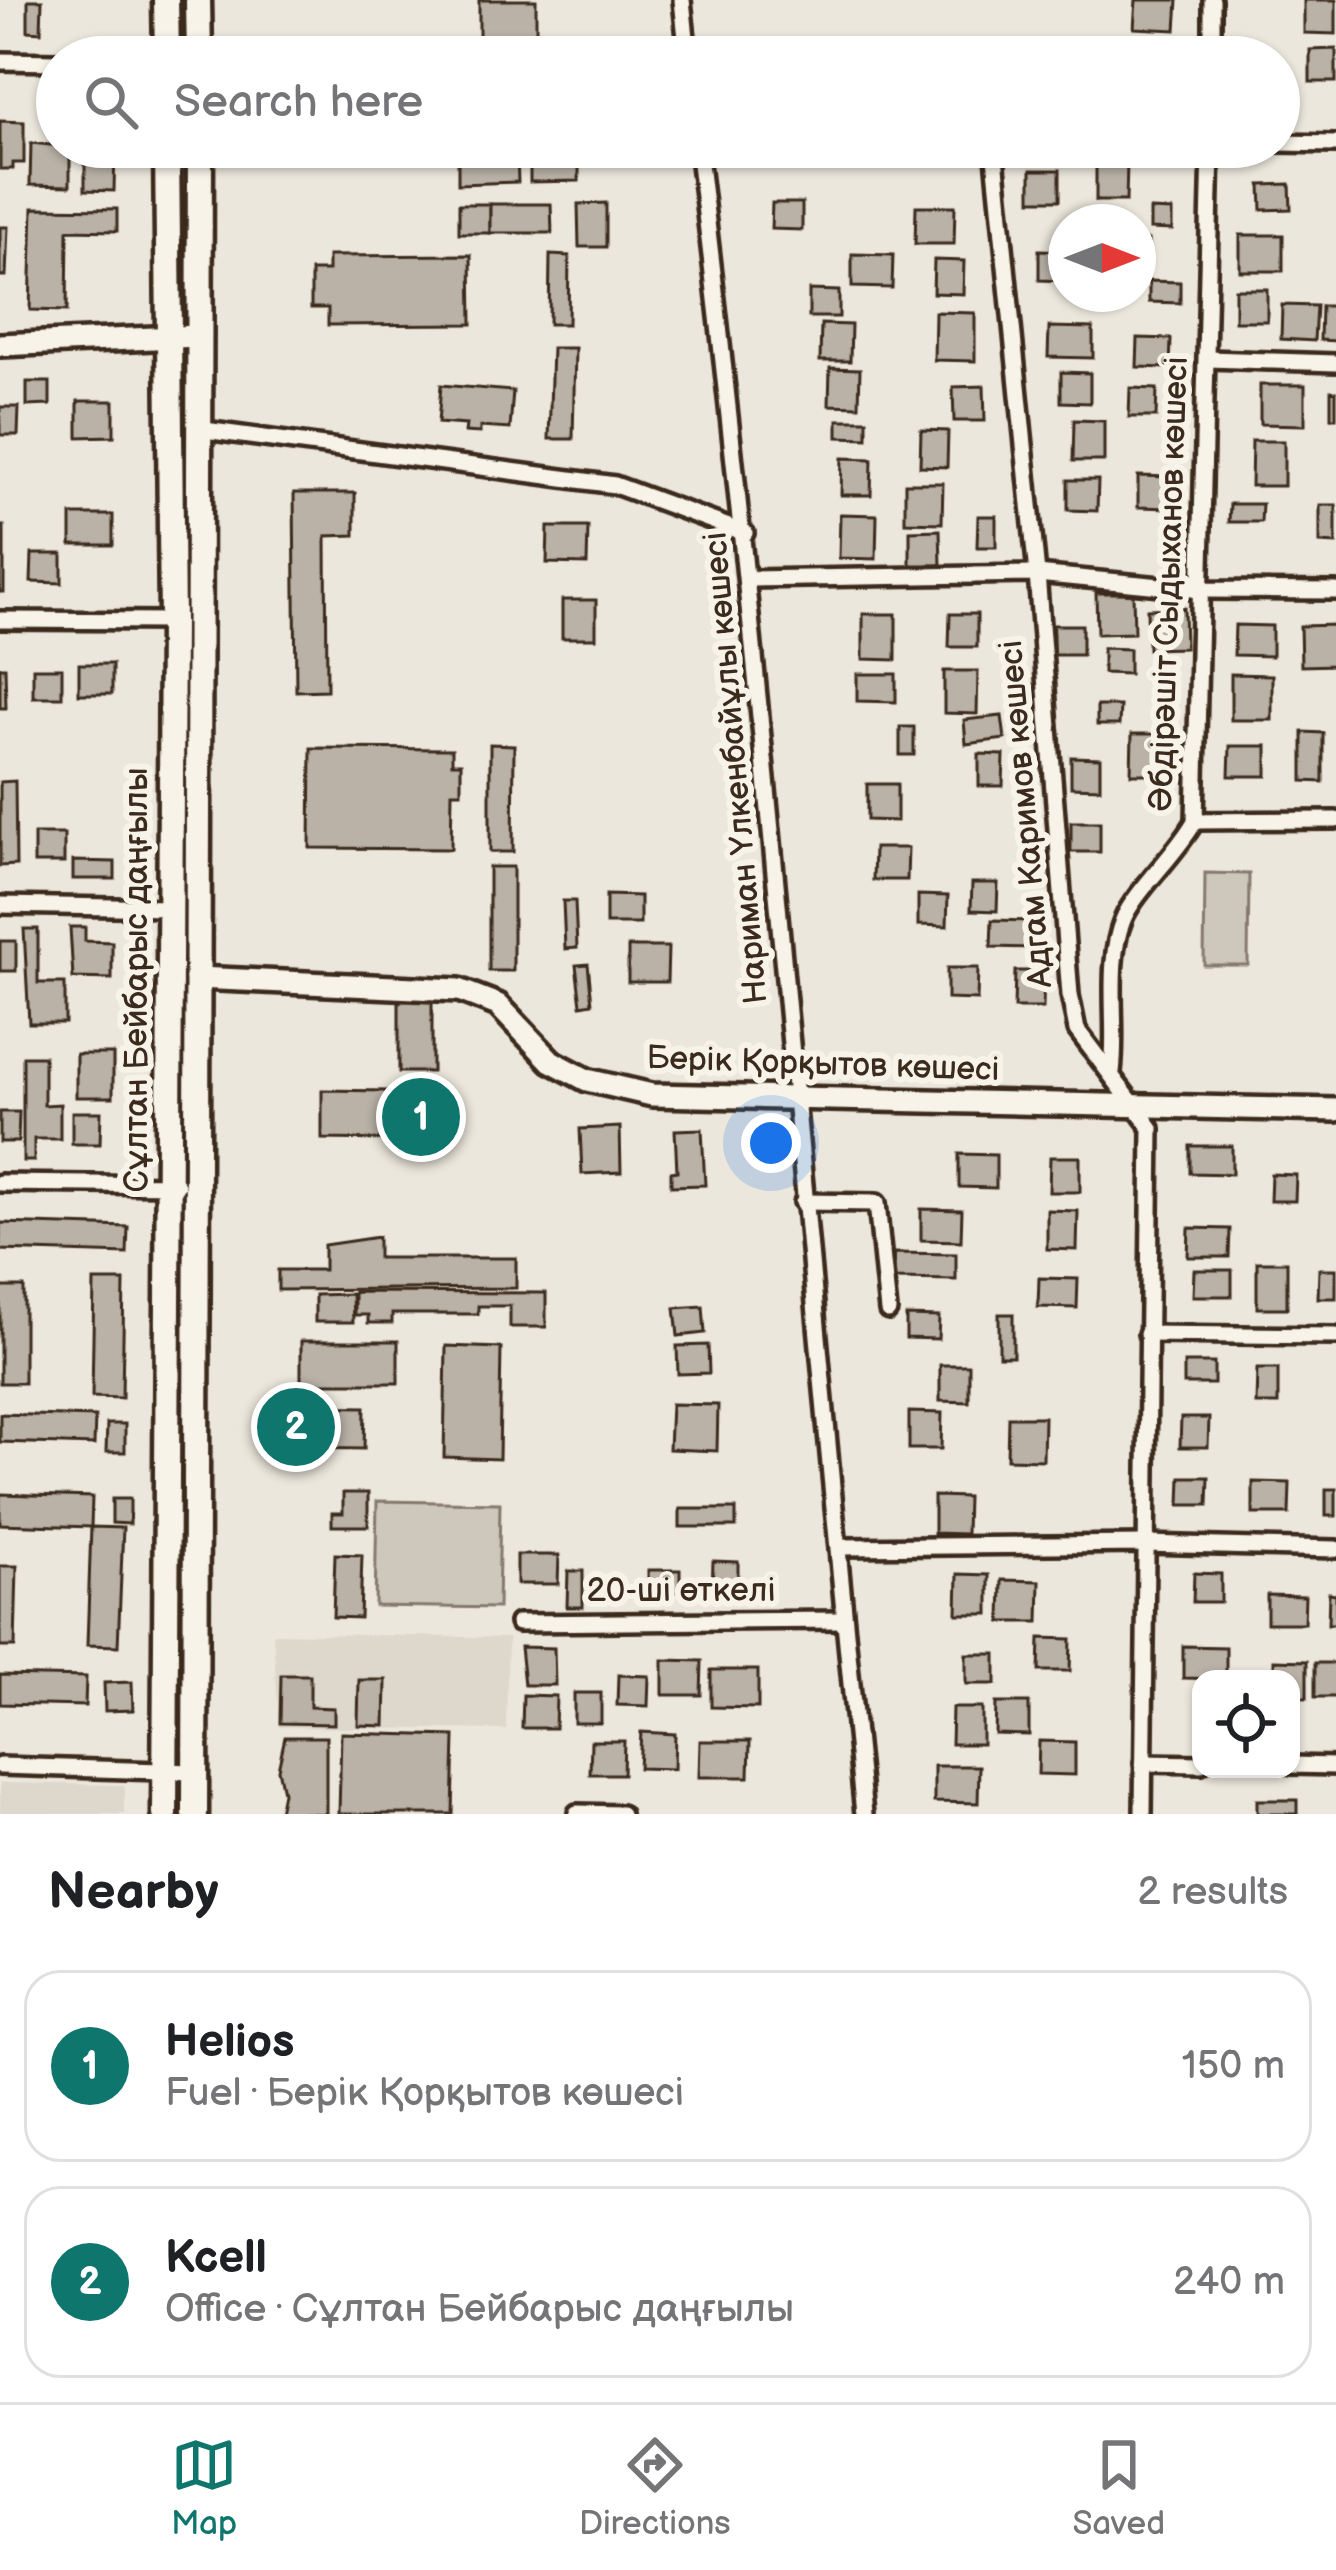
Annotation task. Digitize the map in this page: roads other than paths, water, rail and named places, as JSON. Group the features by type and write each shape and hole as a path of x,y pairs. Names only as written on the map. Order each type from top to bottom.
{"main road":[{"path":"166,0 166,36"},
{"path":"198,0 199,36"},
{"name":"Сұлтан Бейбарыс даңғылы","path":"165,1814 172,621 165,339 167,168"},
{"name":"Сұлтан Бейбарыс даңғылы","path":"195,1814 200,168"}],"street":[{"path":"682,0 686,36"},
{"path":"1211,36 1212,0"},
{"path":"0,61 36,62"},
{"path":"1300,143 1336,144"},
{"name":"Нариман Үлкенбайұлы көшесі","path":"701,168 750,579 803,1202 864,1814"},
{"name":"Адгам Каримов көшесі","path":"996,168 1037,574 1070,994 1077,1030 1151,1128 1142,1814"},
{"name":"Әбдірәшіт Сыдыханов көшесі","path":"1112,1072 1117,941 1124,916 1176,855 1195,820 1211,168"},
{"path":"0,344 198,336"},
{"path":"1208,359 1336,363"},
{"path":"197,429 615,485 745,532"},
{"path":"750,579 1037,574 1202,590 1336,591"},
{"path":"0,620 172,621"},
{"path":"1195,820 1336,820"},
{"path":"0,904 170,908"},
{"name":"Берік Қорқытов көшесі","path":"196,978 459,990 498,1005 551,1061 587,1080 652,1095 1336,1110"},
{"path":"0,1184 198,1184"},
{"path":"803,1202 877,1203 882,1211 888,1311"},
{"path":"1147,1334 1336,1336"},
{"path":"841,1547 1145,1544 1336,1549"},
{"name":"20-ші өткелі","path":"518,1623 844,1620"},
{"path":"1143,1763 1192,1764"},
{"path":"0,1766 194,1772"},
{"path":"1300,1766 1336,1766"},
{"path":"577,1813 621,1814"}],"place":[{"name":"Helios","path":"421,1117"},
{"name":"Kcell","path":"296,1427"}]}
